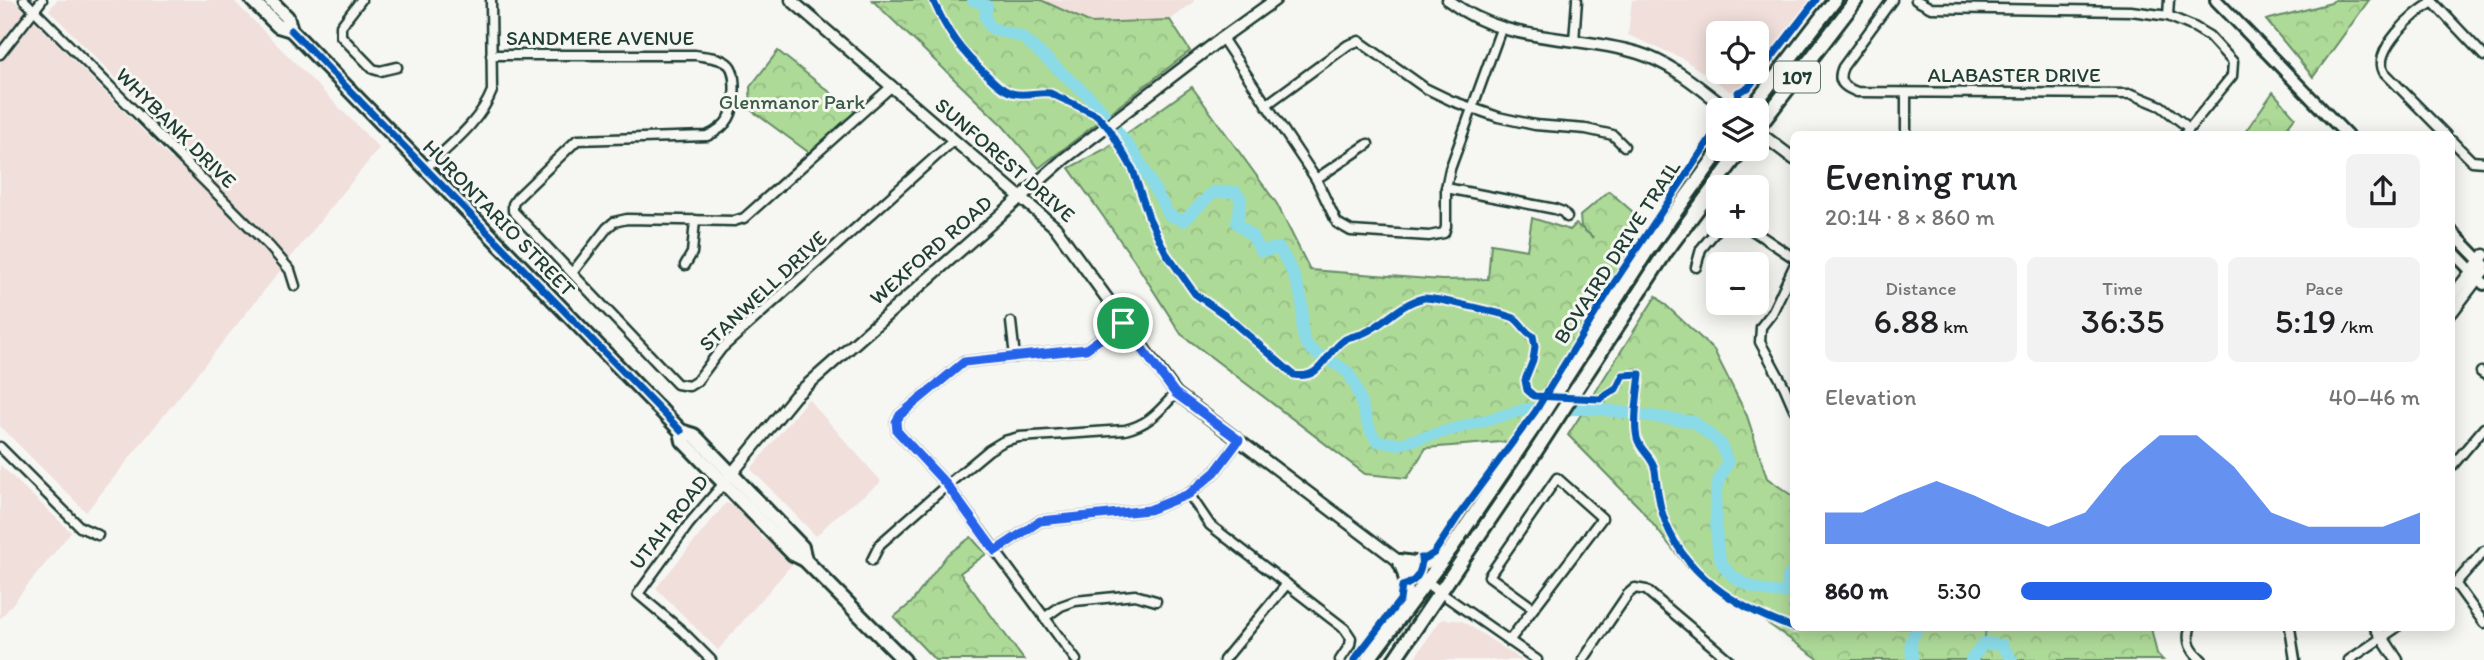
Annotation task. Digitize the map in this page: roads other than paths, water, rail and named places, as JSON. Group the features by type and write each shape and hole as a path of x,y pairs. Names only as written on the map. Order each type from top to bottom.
{"main road":[{"name":"HURONTARIO STREET","path":"252,0 278,26 291,30"},
{"name":"HURONTARIO STREET","path":"270,0 287,18 291,30 681,431 694,435 728,478 802,547 805,560 904,660"},
{"name":"107","path":"1759,98 1835,0"},
{"name":"107","path":"1769,114 1856,0"},
{"path":"2216,0 2343,131"},
{"path":"1367,660 1450,551 1542,415 1647,251 1712,161"},
{"path":"1394,660 1560,415 1665,253 1733,161"},
{"path":"2455,236 2481,269"},
{"path":"2455,253 2481,269"},
{"path":"1404,611 1407,592 1399,561 1427,563 1450,551"}],"street":[{"name":"WHYBANK DRIVE","path":"24,0 269,246 290,270 295,286"},
{"path":"0,54 42,0"},
{"path":"361,0 341,26 341,36 373,69 380,71 397,67"},
{"path":"426,168 481,114 492,91 491,0"},
{"name":"SUNFOREST DRIVE","path":"791,0 1055,227 1175,393 1441,593"},
{"name":"WEXFORD ROAD","path":"728,478 794,396 1020,198 1081,145 1275,0"},
{"path":"1448,0 1501,29 1548,39 1618,48 1664,64 1714,98"},
{"path":"1574,41 1577,0"},
{"name":"ALABASTER DRIVE","path":"1892,0 1843,67 1840,74 1844,86 1857,92 2132,94 2161,106 2185,131"},
{"path":"1916,0 1931,8 2132,11 2168,16 2194,27 2224,50 2234,65 2232,76 2187,131"},
{"path":"2168,16 2169,0"},
{"path":"2442,131 2384,72 2380,62 2383,52 2412,16 2431,2 2484,56"},
{"path":"1222,38 1316,179 1337,223 1350,231 1429,236 1444,233 1446,188 1450,169 1501,29"},
{"path":"1266,105 1348,45 1359,41 1425,88 1473,109 1535,125 1565,126 1613,135 1624,146"},
{"name":"SANDMERE AVENUE","path":"491,55 695,55 728,64 735,74 732,114 717,131 707,136 577,140 517,198 513,211 572,273"},
{"path":"572,273 614,222 627,219 734,221 744,218 892,86"},
{"path":"1906,93 1906,131"},
{"path":"1769,139 1790,156"},
{"name":"STANWELL DRIVE","path":"572,273 677,384 689,386 697,381 721,349 954,140"},
{"path":"1316,179 1368,144"},
{"path":"2455,144 2472,161 2484,162"},
{"path":"1446,188 1555,209 1567,217"},
{"path":"685,265 692,253 695,220"},
{"path":"1696,267 1700,249 1710,238"},
{"path":"1764,238 1790,255"},
{"path":"2455,293 2481,269"},
{"path":"2455,308 2481,269"},
{"path":"1790,275 1772,313 1761,327 1759,336 1790,400"},
{"path":"1011,322 1015,356"},
{"path":"1076,660 947,485 897,431 896,422 909,407 964,362 1086,349 1123,323"},
{"path":"872,559 880,544 989,450 1004,441 1125,430 1141,426 1150,421 1175,393"},
{"path":"2455,462 2484,428"},
{"path":"995,551 1040,521 1149,510 1189,494 1215,472 1239,440"},
{"path":"0,447 80,527 98,536"},
{"name":"UTAH ROAD","path":"711,660 638,594 689,524 728,478"},
{"path":"1509,641 1602,518 1557,478 1489,576 1533,608"},
{"path":"1189,494 1210,525 1345,629 1351,638 1350,645 1340,660"},
{"path":"2455,584 2484,551"},
{"path":"1224,660 1287,584"},
{"path":"2455,586 2484,623"},
{"path":"1583,660 1628,594 1635,588 1646,590 1729,660"},
{"path":"1441,593 1537,660"},
{"path":"1044,618 1060,606 1075,601 1135,594 1156,601"},
{"path":"2189,631 2191,649 2202,660"},
{"path":"2290,631 2295,660"},
{"path":"2349,660 2379,633 2398,660"}],"waterway":[{"path":"973,0 987,6 985,17 991,28 1022,37 1097,104 1139,160 1169,215 1184,221 1213,192 1236,192 1241,199 1237,223 1252,236 1261,251 1279,248 1299,289 1302,331 1306,342 1315,353 1347,372 1356,387 1368,425 1377,441 1399,444 1527,409 1597,409 1694,422 1721,444 1728,463 1718,482 1716,497 1717,543 1724,566 1739,580 1769,591 1788,592 1790,574"},
{"path":"1912,660 1911,642 1916,631"},
{"path":"1984,643 1986,631"},
{"path":"1971,660 1984,643 2002,645 2012,660"}],"park label":[{"name":"Glenmanor Park","path":"792,102"}]}
